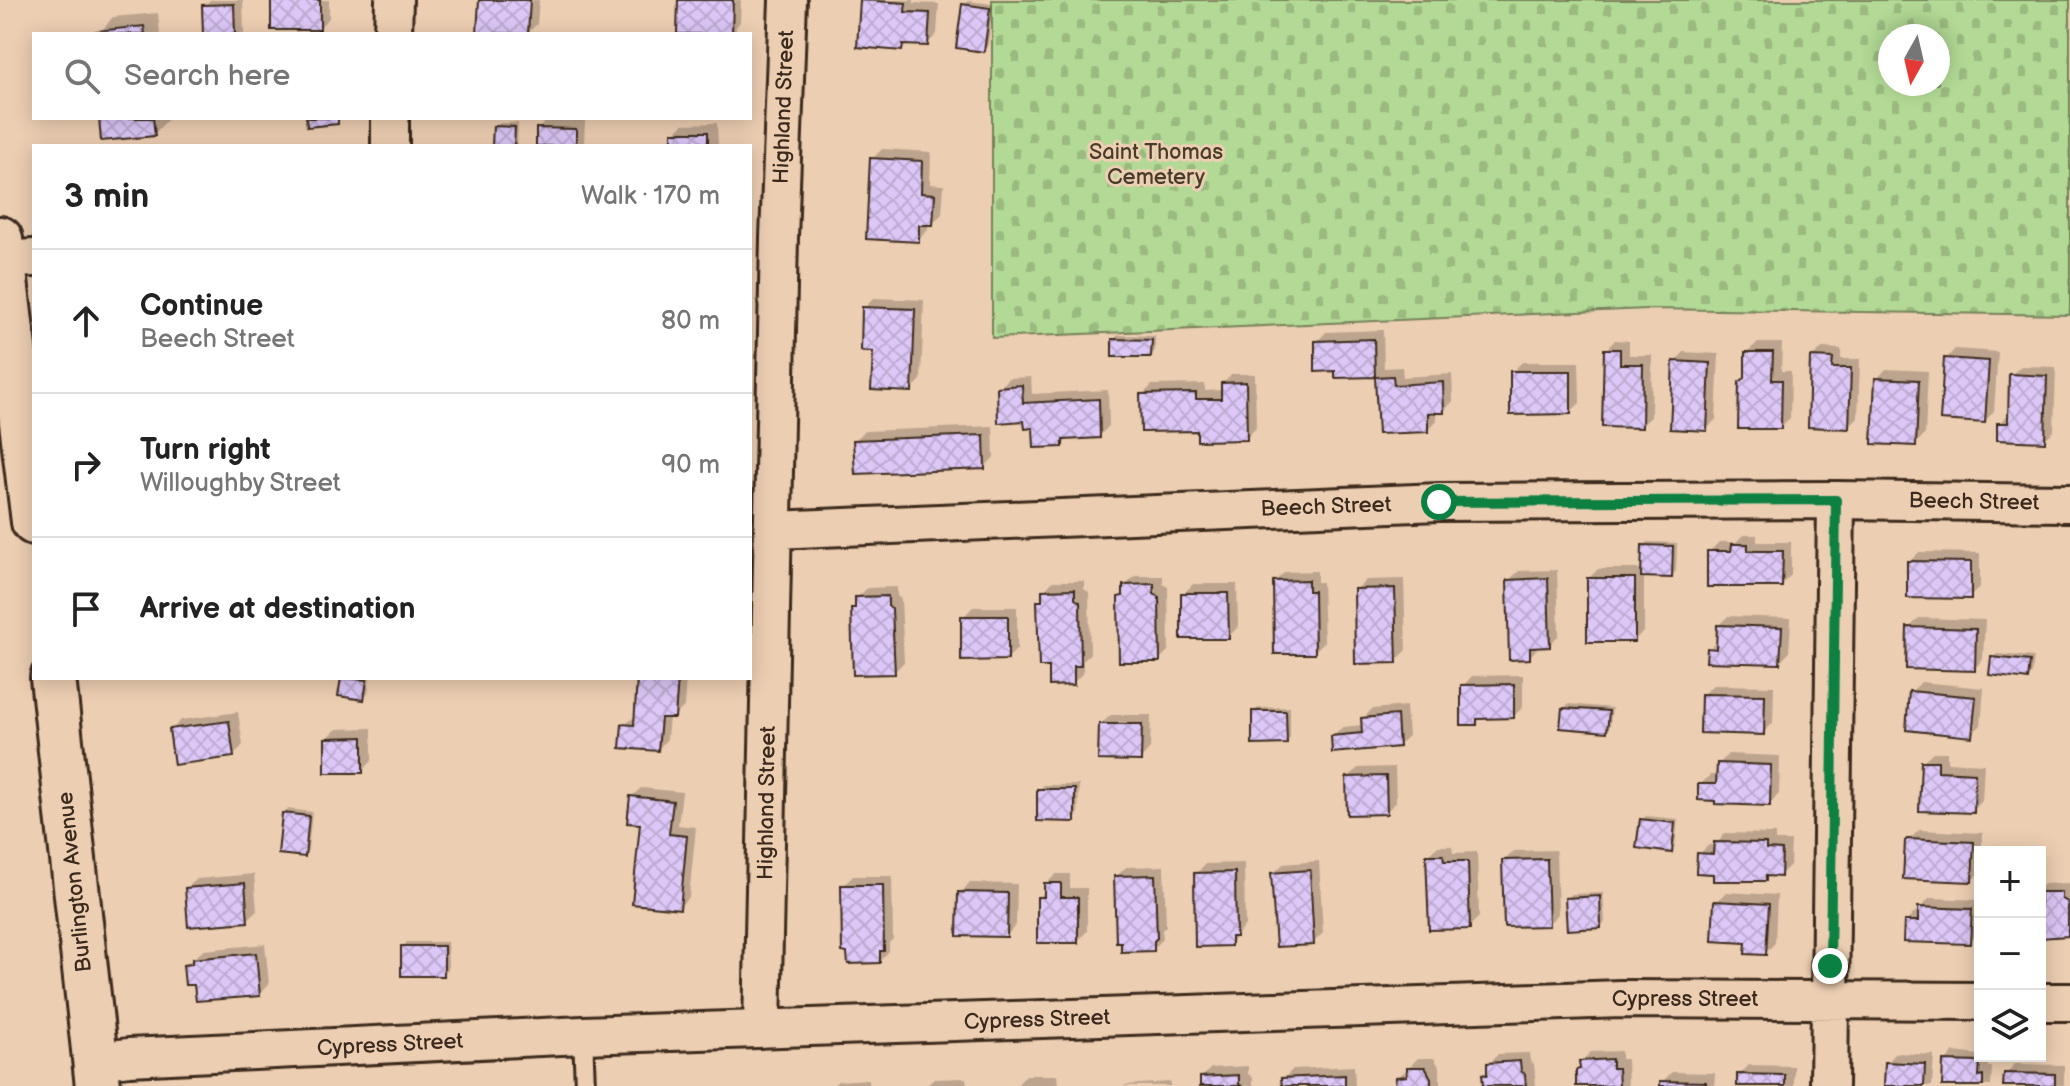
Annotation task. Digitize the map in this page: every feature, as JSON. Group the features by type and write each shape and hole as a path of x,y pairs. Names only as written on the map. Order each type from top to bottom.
{"main road":[{"path":"12,252 32,497"},
{"name":"Burlington Avenue","path":"53,680 96,1074"}],"street":[{"path":"393,32 394,0"},
{"name":"Highland Street","path":"762,1029 774,530 764,238 788,0"},
{"path":"390,120 390,144"},
{"path":"1829,1086 1836,500"},
{"name":"Beech Street","path":"774,530 1439,502 1836,500 2070,503"},
{"name":"Cypress Street","path":"96,1074 129,1057 583,1035 1621,999 1974,1001"},
{"path":"2046,1002 2070,1002"}],"lane":[{"path":"583,1035 585,1086"}],"green space":[{"name":"Saint Thomas Cemetery","path":"992,0 2070,0 2070,315 1647,309 992,338"}],"building":[{"path":"271,0 320,0 320,30 271,30"},
{"path":"479,0 530,0 528,32 477,32"},
{"path":"678,0 733,0 732,32 677,32"},
{"path":"860,0 906,3 905,12 930,13 928,46 903,45 902,51 857,47"},
{"path":"234,4 235,32 203,32 202,5"},
{"path":"962,4 990,8 984,52 956,48"},
{"path":"144,26 145,32 96,32"},
{"path":"99,120 153,120 155,136 101,141"},
{"path":"306,120 338,120 338,124 307,127"},
{"path":"493,126 515,127 514,144 492,144"},
{"path":"536,128 576,129 576,144 536,144"},
{"path":"672,132 708,132 708,144 672,144"},
{"path":"870,158 922,161 921,193 935,194 933,225 919,225 919,242 866,239"},
{"path":"862,307 915,309 912,392 871,390 873,352 861,351"},
{"path":"1112,339 1152,340 1151,357 1112,357"},
{"path":"1374,339 1375,377 1335,378 1335,371 1315,372 1315,341"},
{"path":"1604,349 1620,349 1620,364 1643,364 1642,428 1602,427"},
{"path":"1745,352 1773,352 1772,380 1782,380 1781,429 1738,429 1739,382 1745,378"},
{"path":"1810,357 1833,358 1832,368 1851,368 1849,429 1808,427"},
{"path":"1944,358 1989,361 1985,423 1940,420"},
{"path":"1673,361 1710,363 1707,431 1670,429"},
{"path":"1510,371 1571,371 1571,414 1510,415"},
{"path":"2009,374 2047,376 2045,442 1997,440 1997,423 2008,423"},
{"path":"1393,376 1394,385 1443,382 1444,413 1428,413 1428,432 1378,434 1375,377"},
{"path":"1875,378 1919,380 1916,446 1872,444"},
{"path":"1246,382 1247,440 1197,441 1197,431 1141,432 1140,394 1196,393 1196,399 1221,399 1221,383"},
{"path":"1022,385 1023,403 1099,399 1100,438 1063,440 1063,447 1034,448 1033,428 1025,429 1024,421 998,423 997,387"},
{"path":"984,435 985,469 855,474 853,440"},
{"path":"1732,544 1748,544 1748,551 1783,551 1782,587 1707,587 1707,551 1731,551"},
{"path":"1642,545 1673,546 1672,578 1641,577"},
{"path":"1907,561 1971,562 1971,599 1907,598"},
{"path":"1548,578 1550,647 1530,648 1530,659 1509,660 1507,580"},
{"path":"1587,578 1635,578 1635,642 1587,642"},
{"path":"1308,580 1308,591 1314,591 1315,654 1274,654 1273,581"},
{"path":"1154,584 1154,594 1159,597 1160,662 1119,662 1118,597 1123,596 1123,585"},
{"path":"1395,588 1397,663 1355,664 1354,589"},
{"path":"1075,589 1075,599 1080,602 1081,666 1074,666 1074,685 1049,686 1049,667 1039,667 1037,601 1042,601 1042,590"},
{"path":"1181,593 1228,593 1229,639 1181,639"},
{"path":"888,596 888,606 892,609 895,674 853,675 851,608 855,608 855,597"},
{"path":"961,616 1008,616 1008,660 961,661"},
{"path":"1717,625 1782,627 1780,664 1706,662 1707,648 1716,649"},
{"path":"1907,627 1976,629 1975,671 1906,669"},
{"path":"1991,657 2030,661 2028,680 1989,675"},
{"path":"341,680 367,680 364,700 338,696"},
{"path":"637,680 678,680 675,718 661,718 658,751 620,748 622,724 634,725"},
{"path":"1514,684 1514,718 1477,719 1477,725 1461,725 1461,685"},
{"path":"1909,691 1976,697 1972,737 1906,730"},
{"path":"1701,694 1765,695 1764,735 1700,733"},
{"path":"1562,708 1609,711 1607,732 1560,728"},
{"path":"1252,711 1286,711 1287,744 1252,745"},
{"path":"1397,715 1399,747 1332,753 1331,736 1362,733 1361,718"},
{"path":"229,721 234,757 174,765 169,729"},
{"path":"1099,724 1142,724 1141,761 1098,760"},
{"path":"363,737 363,773 325,773 325,738"},
{"path":"1921,761 1938,761 1938,771 1975,773 1974,813 1919,811"},
{"path":"1717,763 1771,765 1770,806 1715,804 1715,801 1698,800 1698,784 1716,784"},
{"path":"1386,776 1387,814 1347,815 1346,777"},
{"path":"1037,789 1075,789 1075,822 1037,821"},
{"path":"630,796 673,801 669,834 687,836 680,909 632,904 640,824 627,823"},
{"path":"282,813 309,816 305,857 278,854"},
{"path":"1640,819 1675,823 1672,853 1636,848"},
{"path":"1907,839 1974,842 1972,882 1903,879"},
{"path":"1714,842 1766,843 1766,849 1782,850 1781,877 1766,876 1766,881 1713,881 1713,874 1696,873 1697,853 1713,854"},
{"path":"1426,855 1443,855 1444,861 1468,861 1470,929 1429,930"},
{"path":"1547,859 1549,926 1504,927 1502,860"},
{"path":"1310,870 1314,945 1276,947 1271,873"},
{"path":"1235,872 1236,937 1231,937 1231,946 1195,947 1194,873"},
{"path":"1155,875 1157,938 1154,951 1121,952 1121,942 1116,942 1114,876"},
{"path":"245,883 248,922 188,927 185,888"},
{"path":"1044,883 1061,883 1061,897 1078,897 1078,943 1037,943 1037,897 1044,897"},
{"path":"841,885 883,885 884,951 880,951 880,963 848,964 847,953 842,952"},
{"path":"958,892 1008,893 1007,937 957,936"},
{"path":"2046,892 2062,892 2062,899 2068,902 2068,936 2046,938"},
{"path":"1600,896 1601,928 1567,930 1565,898"},
{"path":"1714,901 1769,904 1766,955 1745,954 1746,943 1712,941"},
{"path":"1918,907 1972,909 1970,944 1903,942 1904,921 1918,921"},
{"path":"401,946 444,946 444,976 401,976"},
{"path":"256,953 260,996 196,1001 194,985 185,985 183,965 192,964 192,959"},
{"path":"1612,1059 1612,1068 1618,1068 1619,1086 1576,1086 1579,1061"},
{"path":"1520,1061 1526,1086 1483,1086 1482,1074 1487,1075 1487,1063"},
{"path":"1943,1061 1980,1062 1979,1076 1983,1075 1983,1086 1942,1086"},
{"path":"1885,1062 1925,1064 1924,1086 1884,1086"},
{"path":"1407,1067 1425,1067 1431,1078 1431,1086 1395,1086 1396,1077 1407,1076"},
{"path":"2004,1073 2055,1074 2055,1086 2003,1086"},
{"path":"1737,1074 1785,1075 1785,1086 1737,1086"},
{"path":"1239,1075 1242,1086 1200,1086 1200,1077"},
{"path":"1345,1075 1345,1086 1282,1086 1281,1078"},
{"path":"1660,1081 1706,1082 1706,1086 1660,1086"}],"route":[{"path":"1439,502 1836,500 1830,966"}]}
